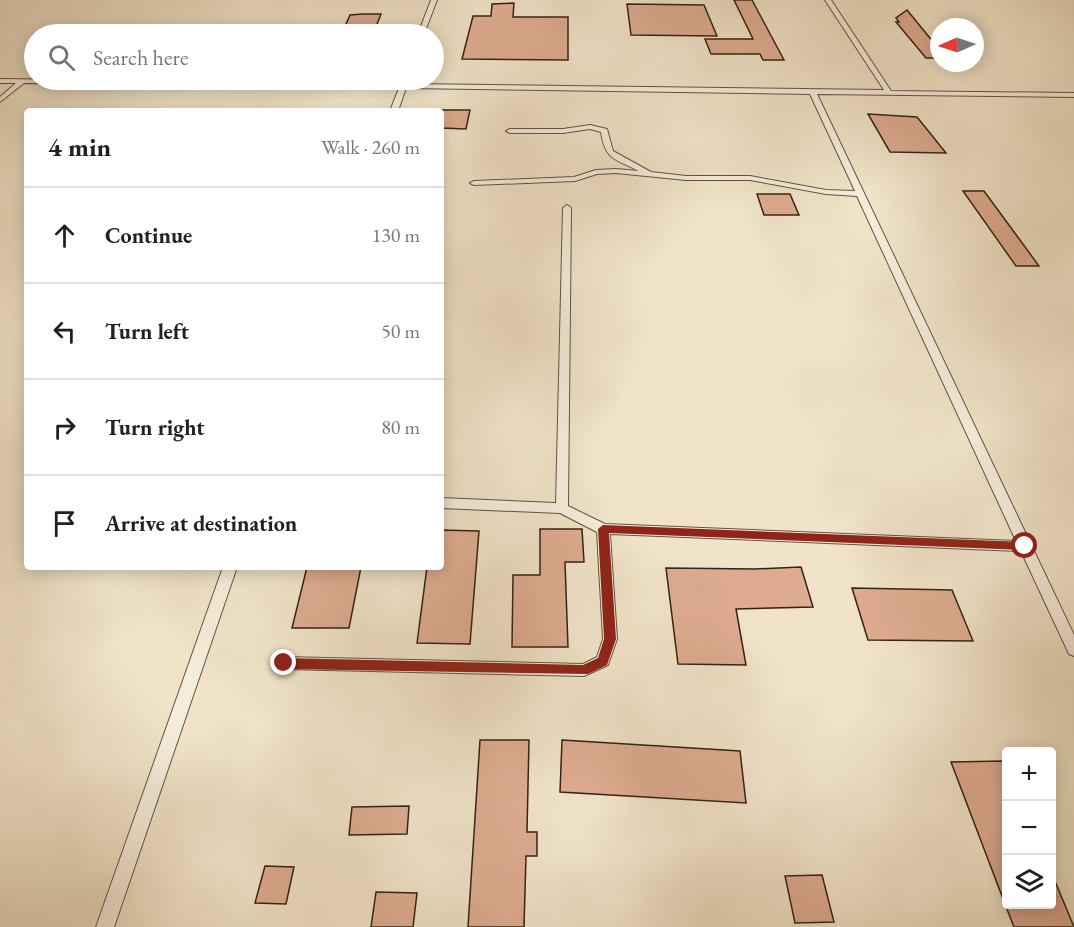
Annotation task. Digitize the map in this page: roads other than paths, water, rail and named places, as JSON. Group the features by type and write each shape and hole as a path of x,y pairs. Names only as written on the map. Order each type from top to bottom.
{"lane":[{"path":"425,24 434,0"},
{"path":"828,0 889,93"},
{"path":"0,81 23,81"},
{"path":"0,100 23,81"},
{"path":"444,89 1074,95"},
{"path":"395,108 401,90"},
{"path":"813,93 1074,650"},
{"path":"510,131 563,131 596,127 604,131 610,153 650,174"},
{"path":"474,183 575,179 596,172 616,171 686,178 750,178 826,192 861,194"},
{"path":"562,508 567,208"},
{"path":"444,503 562,508 603,529 1025,546"},
{"path":"284,663 584,670 603,661 610,639 603,529"},
{"path":"105,927 229,570"}]}
